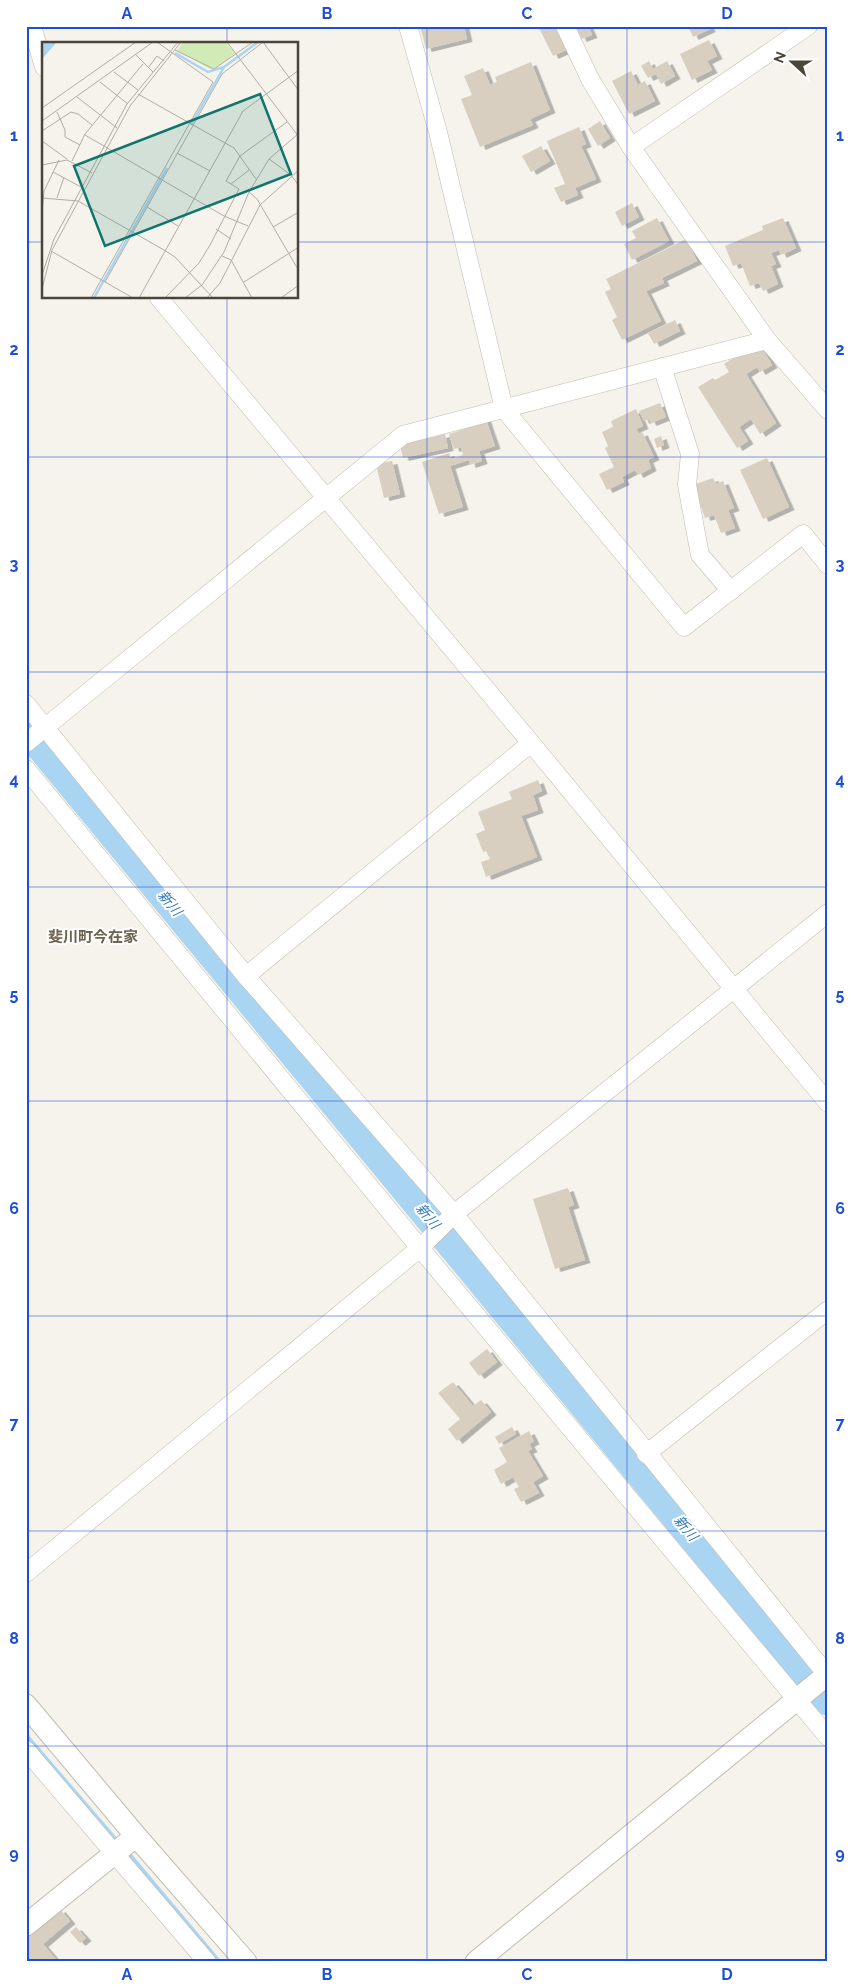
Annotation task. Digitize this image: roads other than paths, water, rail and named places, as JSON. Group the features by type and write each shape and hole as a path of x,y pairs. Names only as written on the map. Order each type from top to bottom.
{"street":[{"path":"32,26 42,60"},
{"path":"408,26 438,132 504,409 684,627 803,534 828,565"},
{"path":"565,26 590,79 631,147 767,340 828,410"},
{"path":"631,147 808,26"},
{"path":"160,299 531,743 828,1103"},
{"path":"26,744 403,435 767,340"},
{"path":"662,367 690,454 687,485 700,555 730,590"},
{"path":"26,704 246,976 454,1214 646,1454 827,1675 476,1962"},
{"path":"246,976 531,743"},
{"path":"26,769 425,1244 799,1696 828,1738"},
{"path":"26,1573 425,1244 454,1214 735,990 828,913"},
{"path":"646,1454 828,1310"},
{"path":"26,1705 136,1836 246,1962"},
{"path":"26,1750 207,1962"},
{"path":"26,1925 136,1836"}],"waterway":[{"name":"新川","path":"26,733 31,734 828,1700"},
{"path":"26,1736 118,1843"},
{"path":"126,1851 219,1962"}],"district":[{"name":"斐川町今在家","path":"93,937"}]}
